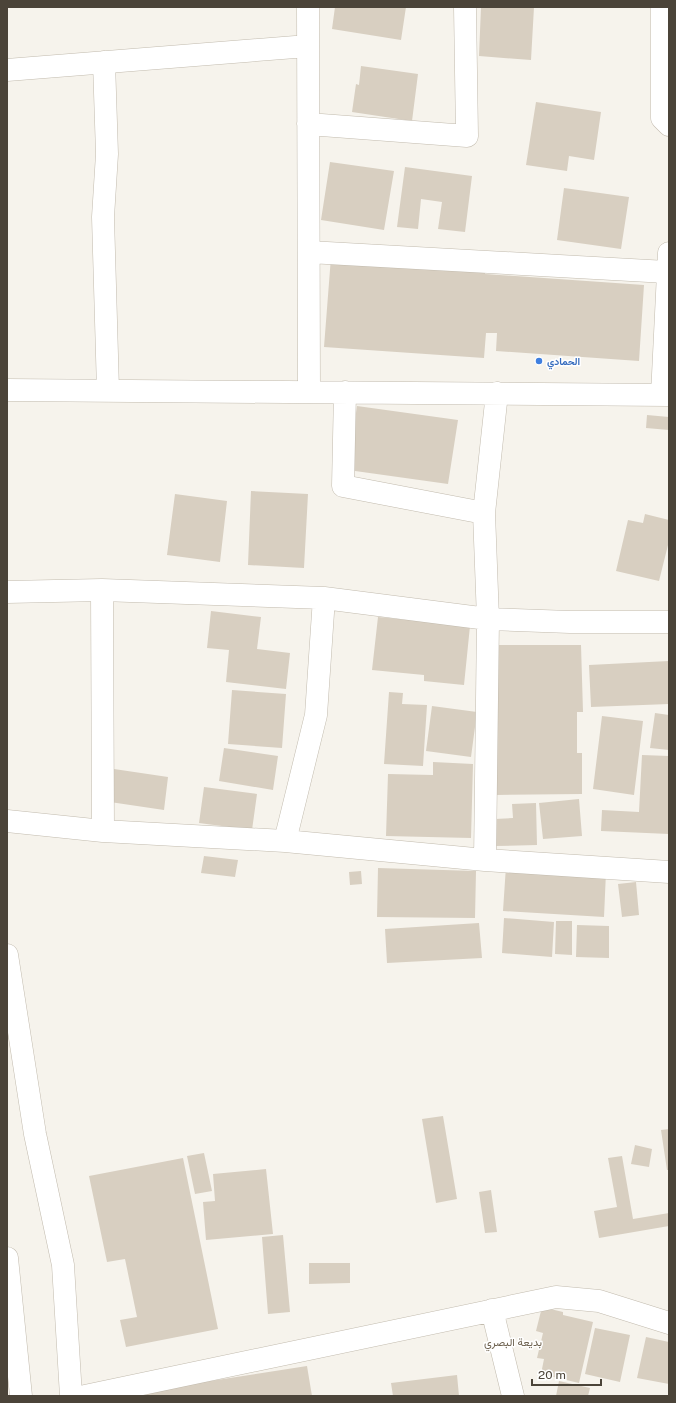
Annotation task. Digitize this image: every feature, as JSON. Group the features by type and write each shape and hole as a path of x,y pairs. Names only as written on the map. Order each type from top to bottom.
{"street":[{"path":"308,7 309,392"},
{"path":"308,124 467,136 465,7"},
{"path":"662,7 662,118 669,125"},
{"path":"7,70 308,46"},
{"path":"104,62 106,154 103,217 108,390"},
{"path":"7,390 666,395 668,262 309,252"},
{"path":"345,392 343,486 484,513"},
{"path":"485,860 488,619 484,513 497,393"},
{"path":"7,592 102,590 324,598 488,619 570,622 669,622"},
{"path":"102,590 103,830"},
{"path":"285,841 316,715 324,598"},
{"path":"7,821 103,830 285,841 485,860 669,872"},
{"path":"7,955 35,1134 63,1265 71,1396"},
{"path":"7,1258 21,1396"},
{"path":"85,1396 556,1297 599,1301 669,1323"},
{"path":"492,1310 513,1396"}],"building":[{"path":"335,7 406,7 401,40 332,29"},
{"path":"481,7 534,7 531,60 479,56"},
{"path":"361,66 418,74 412,121 352,112 356,84 359,85"},
{"path":"536,102 601,112 594,160 569,156 567,171 526,165"},
{"path":"330,162 394,171 384,230 321,220"},
{"path":"405,167 472,176 465,232 438,229 442,202 421,199 418,229 397,227"},
{"path":"564,188 629,197 621,249 557,240"},
{"path":"331,257 486,268 485,274 644,285 639,361 496,351 497,333 486,333 484,358 324,347"},
{"path":"357,406 458,420 448,484 348,470"},
{"path":"647,415 669,417 669,430 646,428"},
{"path":"251,491 308,494 304,568 248,565"},
{"path":"175,494 227,501 220,562 167,555"},
{"path":"645,514 669,520 669,541 659,581 616,571 628,520 643,523"},
{"path":"211,611 261,617 257,649 290,653 286,689 226,682 229,650 207,648"},
{"path":"378,617 470,626 464,685 424,681 424,675 372,670"},
{"path":"495,645 581,645 583,712 577,712 577,753 582,753 582,794 496,795"},
{"path":"669,661 669,704 591,707 589,665"},
{"path":"232,690 286,694 282,748 228,744"},
{"path":"389,692 403,693 402,704 427,705 423,766 384,764"},
{"path":"432,706 477,712 471,757 426,751"},
{"path":"655,713 669,715 669,750 650,748"},
{"path":"602,716 643,721 634,795 593,789"},
{"path":"224,748 278,756 273,790 219,781"},
{"path":"642,755 669,756 669,834 601,831 602,810 639,812"},
{"path":"433,762 473,764 471,838 386,836 388,774 433,775"},
{"path":"114,769 168,777 164,810 110,802"},
{"path":"204,787 257,794 252,830 199,823"},
{"path":"579,799 582,836 543,839 539,803"},
{"path":"536,803 537,845 495,846 495,819 513,818 512,804"},
{"path":"204,856 238,860 235,877 201,873"},
{"path":"506,866 606,872 604,917 503,911"},
{"path":"378,868 476,871 475,918 377,917"},
{"path":"361,871 362,884 350,885 349,872"},
{"path":"636,882 639,915 622,917 618,884"},
{"path":"504,918 554,922 552,957 502,953"},
{"path":"556,921 572,921 572,955 555,954"},
{"path":"479,923 482,958 387,963 385,929"},
{"path":"577,925 609,926 609,958 576,957"},
{"path":"443,1116 457,1199 436,1203 422,1119"},
{"path":"669,1129 669,1170 667,1170 661,1130"},
{"path":"635,1145 652,1149 649,1167 631,1164"},
{"path":"204,1153 212,1191 195,1194 187,1156"},
{"path":"622,1156 633,1219 669,1213 669,1226 599,1238 594,1211 617,1207 608,1158"},
{"path":"183,1158 218,1329 126,1347 120,1320 137,1317 125,1259 107,1262 89,1176"},
{"path":"266,1169 273,1234 206,1240 203,1202 215,1201 213,1174"},
{"path":"491,1190 497,1232 485,1233 479,1192"},
{"path":"283,1235 290,1312 268,1314 262,1237"},
{"path":"309,1263 350,1263 350,1283 309,1284"},
{"path":"542,1307 563,1312 563,1315 593,1322 579,1383 541,1374 544,1359 537,1358 543,1333 536,1331"},
{"path":"595,1328 630,1335 620,1382 585,1374"},
{"path":"646,1337 669,1342 669,1384 637,1378"},
{"path":"307,1366 312,1396 140,1396 139,1392"},
{"path":"457,1375 459,1396 393,1396 391,1383"},
{"path":"559,1381 590,1388 588,1396 556,1396"}],"place":[{"name":"الحمادي","path":"539,361"}],"district":[{"name":"بديعة البصري","path":"513,1342"}]}
